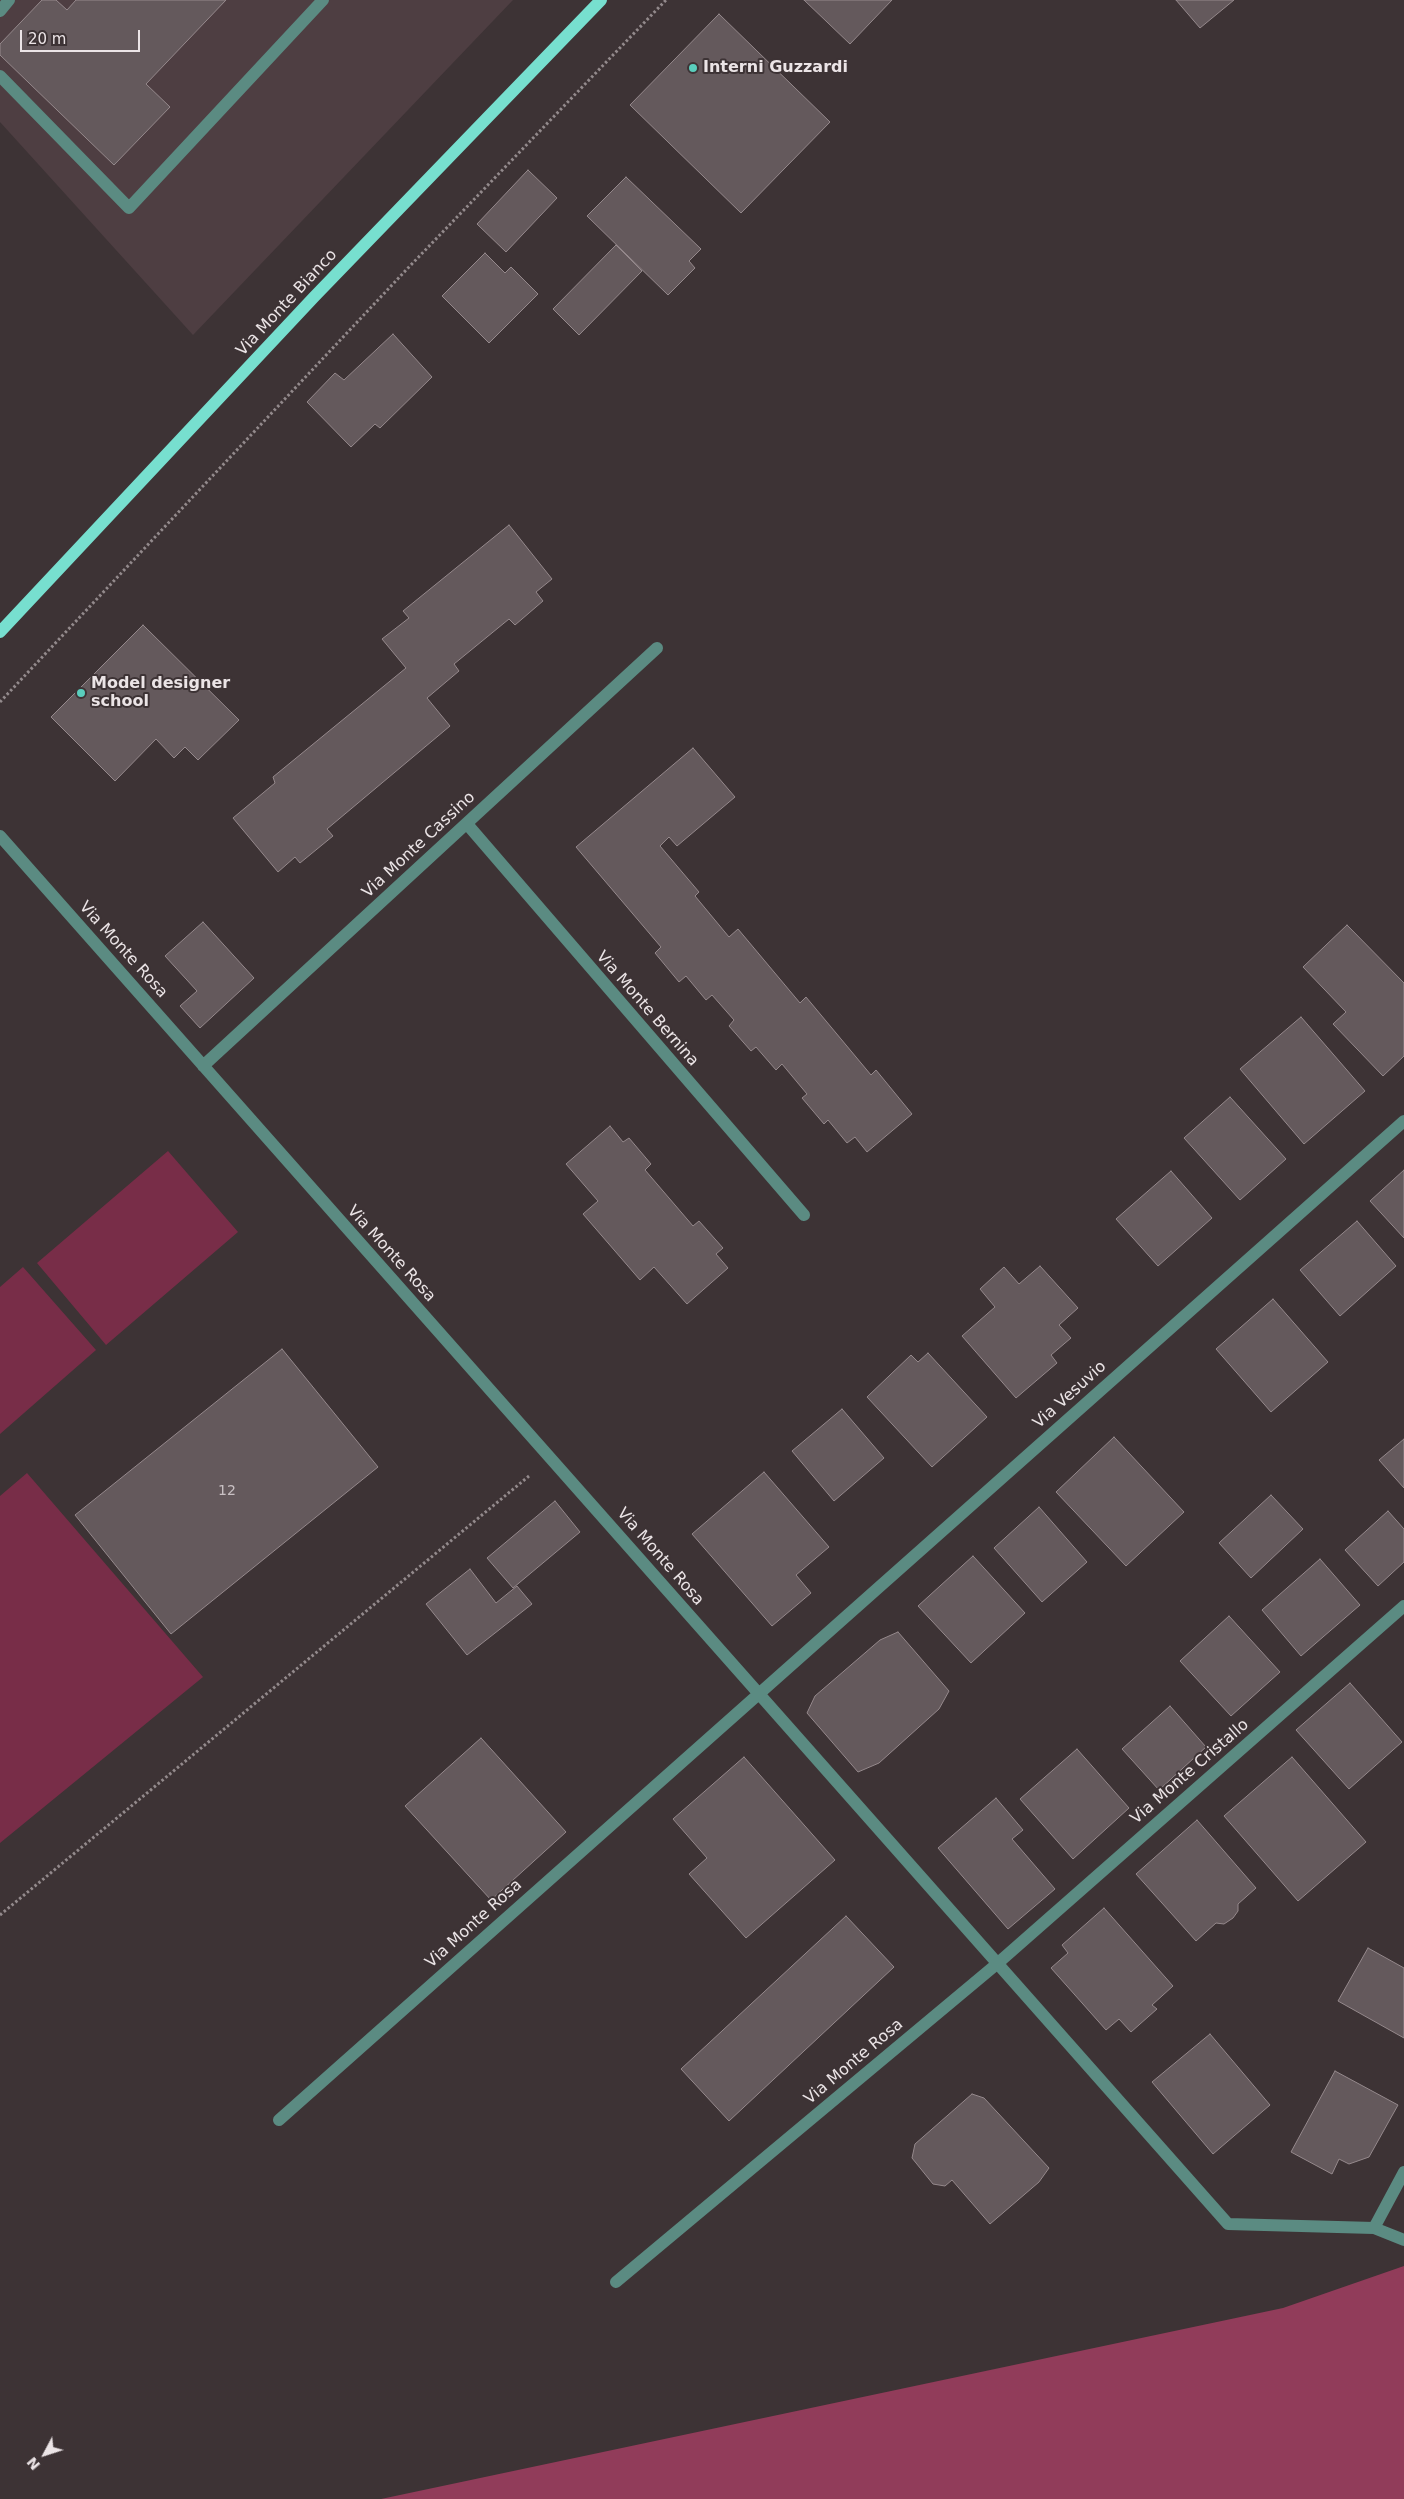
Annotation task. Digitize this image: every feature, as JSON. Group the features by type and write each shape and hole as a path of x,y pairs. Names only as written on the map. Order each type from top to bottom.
{"main road":[{"name":"Via Monte Bianco","path":"0,632 314,297 601,0"}],"street":[{"path":"0,11 9,0"},
{"path":"0,76 129,208 323,0"},
{"name":"Via Monte Cassino","path":"203,1066 657,648"},
{"name":"Via Monte Bernina","path":"467,824 804,1215"},
{"name":"Via Monte Rosa","path":"0,836 1228,2224 1374,2228"},
{"name":"Via Vesuvio","path":"758,1693 1404,1121"},
{"name":"Via Monte Cristallo","path":"998,1963 1404,1606"},
{"name":"Via Monte Rosa","path":"279,2120 758,1693"},
{"name":"Via Monte Rosa","path":"616,2282 998,1963"},
{"path":"1404,2172 1374,2228 1404,2240"}],"path":[{"path":"0,702 408,268 666,0"},
{"path":"0,1915 551,1459"}],"shaded area":[{"path":"0,0 513,0 193,335 0,122"},
{"path":"168,1151 238,1232 106,1345 37,1263"},
{"path":"23,1267 96,1350 0,1434 0,1287"},
{"path":"27,1473 203,1677 0,1843 0,1496"},
{"path":"1404,2266 1404,2499 381,2499 1283,2308"}],"building":[{"path":"42,0 56,0 67,10 76,0 226,0 146,84 170,107 114,165 0,55 0,44"},
{"path":"804,0 892,0 850,44"},
{"path":"1176,0 1234,0 1200,28"},
{"path":"719,14 830,122 741,213 630,105"},
{"path":"528,170 557,198 506,252 477,224"},
{"path":"626,177 701,249 689,261 695,268 668,295 587,216"},
{"path":"616,245 642,271 579,335 553,309"},
{"path":"485,253 505,273 511,267 538,294 489,343 442,296"},
{"path":"393,334 432,377 380,428 375,424 351,447 307,402 335,373 344,380"},
{"path":"509,525 552,579 536,592 543,601 515,625 509,619 454,664 459,671 427,698 450,726 327,829 333,836 300,863 295,857 278,872 233,818 275,783 273,777 406,668 382,639 409,618 403,611"},
{"path":"143,625 239,720 198,760 185,747 174,758 156,739 115,781 51,717"},
{"path":"693,748 735,797 677,846 669,837 660,846 699,892 695,896 729,937 738,929 800,1003 806,997 871,1075 876,1070 912,1114 867,1152 855,1137 847,1143 828,1120 824,1124 802,1098 807,1094 782,1064 776,1070 756,1047 751,1051 729,1026 734,1020 712,995 706,1000 686,976 679,982 655,953 661,947 576,847"},
{"path":"203,922 254,978 200,1028 180,1006 197,991 165,956"},
{"path":"1347,925 1404,983 1404,1056 1383,1076 1333,1024 1346,1012 1303,967"},
{"path":"1301,1017 1365,1091 1304,1144 1240,1069"},
{"path":"1230,1097 1286,1159 1240,1200 1184,1138"},
{"path":"610,1126 623,1142 629,1138 651,1164 645,1170 693,1226 699,1221 723,1248 716,1254 728,1268 687,1304 654,1267 640,1280 583,1214 598,1201 566,1164"},
{"path":"1404,1170 1404,1238 1370,1201"},
{"path":"1171,1171 1212,1218 1158,1266 1116,1219"},
{"path":"1357,1221 1396,1266 1340,1316 1300,1270"},
{"path":"1040,1266 1078,1308 1059,1325 1071,1338 1051,1355 1057,1363 1016,1398 962,1336 995,1307 980,1289 1004,1267 1019,1284"},
{"path":"1273,1299 1328,1362 1271,1412 1216,1349"},
{"path":"282,1349 378,1467 171,1634 75,1515"},
{"path":"928,1353 987,1417 932,1467 867,1397 911,1355 918,1362"},
{"path":"842,1409 884,1458 834,1501 792,1451"},
{"path":"1114,1437 1184,1512 1126,1566 1056,1492"},
{"path":"1404,1439 1404,1488 1379,1460"},
{"path":"764,1472 829,1547 796,1575 811,1593 772,1626 692,1534"},
{"path":"1271,1495 1303,1529 1251,1578 1219,1543"},
{"path":"555,1501 580,1532 513,1588 487,1558"},
{"path":"1039,1507 1087,1562 1042,1602 994,1548"},
{"path":"1388,1511 1404,1529 1404,1562 1378,1586 1345,1550"},
{"path":"973,1556 1025,1613 971,1663 918,1606"},
{"path":"1320,1559 1360,1605 1301,1656 1262,1610"},
{"path":"470,1569 496,1603 517,1586 532,1604 467,1655 426,1604"},
{"path":"1229,1616 1280,1672 1231,1716 1180,1661"},
{"path":"898,1632 949,1691 939,1709 879,1763 858,1772 807,1713 815,1696 880,1640"},
{"path":"1350,1683 1402,1742 1349,1789 1296,1730"},
{"path":"1170,1706 1206,1747 1159,1790 1122,1749"},
{"path":"481,1738 566,1832 491,1900 405,1806"},
{"path":"1077,1749 1129,1808 1073,1859 1020,1799"},
{"path":"744,1757 835,1860 746,1938 689,1874 707,1858 673,1819"},
{"path":"1292,1757 1366,1842 1298,1901 1224,1816"},
{"path":"996,1798 1023,1830 1012,1839 1055,1889 1008,1929 938,1848"},
{"path":"1197,1820 1256,1888 1238,1904 1238,1911 1233,1918 1224,1924 1216,1923 1196,1941 1136,1874"},
{"path":"1104,1908 1173,1986 1152,2005 1157,2009 1131,2032 1119,2019 1106,2030 1051,1968 1068,1953 1062,1945"},
{"path":"846,1916 894,1967 729,2121 681,2069"},
{"path":"1368,1948 1404,1968 1404,2038 1338,2001"},
{"path":"1210,2034 1270,2105 1213,2154 1152,2082"},
{"path":"1335,2071 1398,2105 1369,2157 1349,2164 1339,2159 1332,2174 1291,2152"},
{"path":"972,2094 984,2098 1049,2168 1039,2182 990,2224 952,2180 945,2186 933,2184 912,2158 915,2144"}],"place":[{"name":"Interni Guzzardi","path":"693,68"},
{"name":"Model designer school","path":"81,693"}]}
